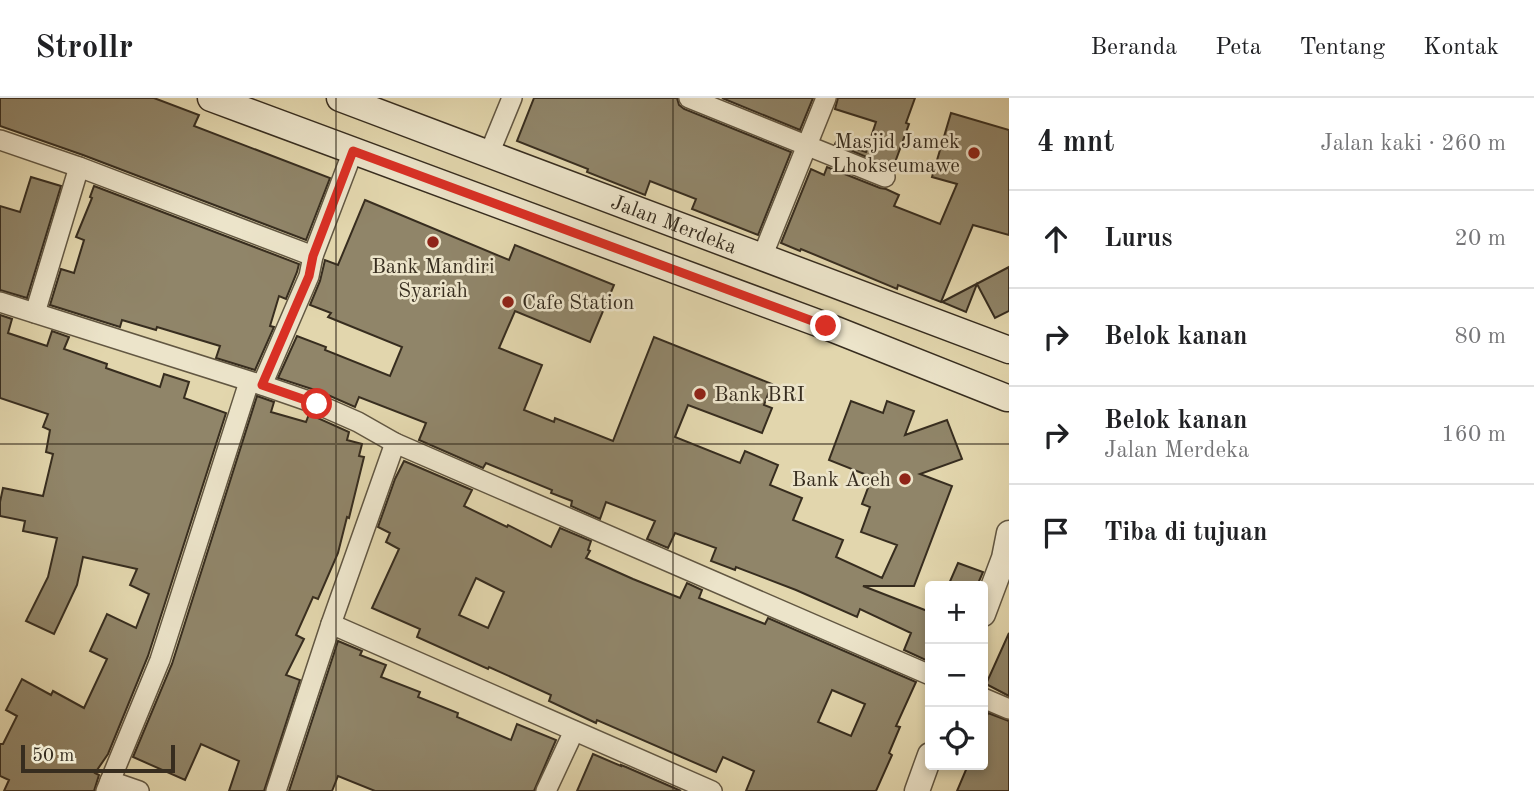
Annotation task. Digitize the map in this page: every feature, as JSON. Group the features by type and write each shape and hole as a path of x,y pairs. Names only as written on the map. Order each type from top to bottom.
{"main road":[{"name":"Jalan Merdeka","path":"211,98 839,331 1008,398"},
{"name":"Jalan Merdeka","path":"341,98 1009,350"}],"street":[{"path":"489,154 512,98"},
{"path":"689,98 885,177"},
{"path":"762,257 826,98"},
{"path":"0,140 79,167 313,256"},
{"path":"139,791 108,786 160,660 256,384 309,276 313,256 353,151"},
{"path":"35,313 79,167"},
{"path":"0,302 317,404 358,422 395,443 925,673"},
{"path":"276,791 395,443"},
{"path":"988,600 1008,545"},
{"path":"331,624 712,791"},
{"path":"988,700 1009,709"},
{"path":"546,791 574,730"},
{"path":"917,791 925,769"}],"building":[{"path":"0,98 154,98 199,115 194,126 330,178 306,240 0,126"},
{"path":"534,98 677,98 684,109 791,152 758,235 692,209 696,199 650,181 645,195 517,141"},
{"path":"722,98 813,98 800,130"},
{"path":"838,98 915,98 893,168 835,144 836,142 866,152 876,122 835,109"},
{"path":"951,113 1009,130 1009,235 973,225 941,302 898,285 897,289 781,243 811,169 824,175 827,167 899,195 894,206 940,224 957,184 932,177"},
{"path":"31,177 61,186 27,298 0,290 0,206 20,212"},
{"path":"94,186 299,264 286,299 279,296 270,326 274,327 255,370 216,358 220,346 157,327 156,330 122,320 120,327 50,305 61,269 74,273 84,240 76,237 92,198 90,197"},
{"path":"365,200 509,260 515,245 614,285 590,342 515,311 499,348 542,365 524,410 554,422 555,418 613,441 654,337 772,384 764,405 772,408 762,433 688,405 675,437 740,463 745,451 778,465 770,485 802,498 793,520 843,540 836,557 882,578 897,545 861,532 870,507 862,504 872,477 829,460 851,401 883,413 887,401 914,411 905,435 947,420 962,459 920,474 952,486 914,586 863,586 925,610 925,660 904,650 911,633 860,609 857,617 796,590 736,567 735,570 711,561 716,548 675,533 668,548 647,539 655,521 606,502 600,519 571,506 572,501 551,493 552,490 486,463 483,468 419,440 426,423 359,397 355,407 278,378 297,336 390,376 402,347 328,317 331,313 310,305 325,260 338,265"},
{"path":"1009,267 1009,311 995,318 977,284 966,312 942,302"},
{"path":"0,315 12,319 8,333 47,346 52,331 69,337 64,349 107,364 106,368 160,387 164,374 189,382 184,398 226,413 148,656 108,754 95,773 99,775 94,791 4,791 9,780 0,776 0,744 3,744 17,716 6,710 22,679 51,695 53,691 84,708 107,659 90,651 107,614 136,628 149,594 130,585 137,569 83,557 77,585 54,634 26,621 48,577 57,538 23,531 25,521 0,516 0,502 3,488 43,496 53,454 46,452 50,430 43,427 48,414 0,398"},
{"path":"257,396 274,402 271,412 306,422 309,414 349,432 347,440 362,444 359,456 364,457 338,553 318,599 313,597 296,635 304,639 286,675 300,680 264,791 229,791 239,761 201,744 185,780 133,757 172,664"},
{"path":"404,461 472,490 464,506 551,547 560,528 591,541 586,558 633,579 680,598 687,583 702,590 699,598 765,624 768,618 916,682 896,726 900,727 889,753 892,755 876,791 746,791 754,771 723,757 716,772 597,720 596,723 549,701 551,695 417,637 420,629 372,608 399,549 386,542 390,533 378,527","holes":["476,578 504,592 488,628 459,615","832,690 865,704 851,736 818,722"]},
{"path":"958,563 983,572 979,581 950,581"},
{"path":"1009,633 1009,696 988,685"},
{"path":"338,641 362,651 360,655 386,665 381,677 420,692 418,697 458,713 457,717 511,740 517,724 556,740 534,791 375,791 338,776 332,791 289,791"},
{"path":"988,713 1009,721 1009,791 957,791 966,770 988,770"},
{"path":"593,754 626,767 681,791 577,791"}],"place":[{"name":"Masjid Jamek Lhokseumawe","path":"974,153"},
{"name":"Bank Mandiri Syariah","path":"433,242"},
{"name":"Cafe Station","path":"508,302"},
{"name":"Bank BRI","path":"700,394"},
{"name":"Bank Aceh","path":"905,479"}],"route":[{"path":"317,404 262,385 309,276 313,256 353,151 826,326"}]}
